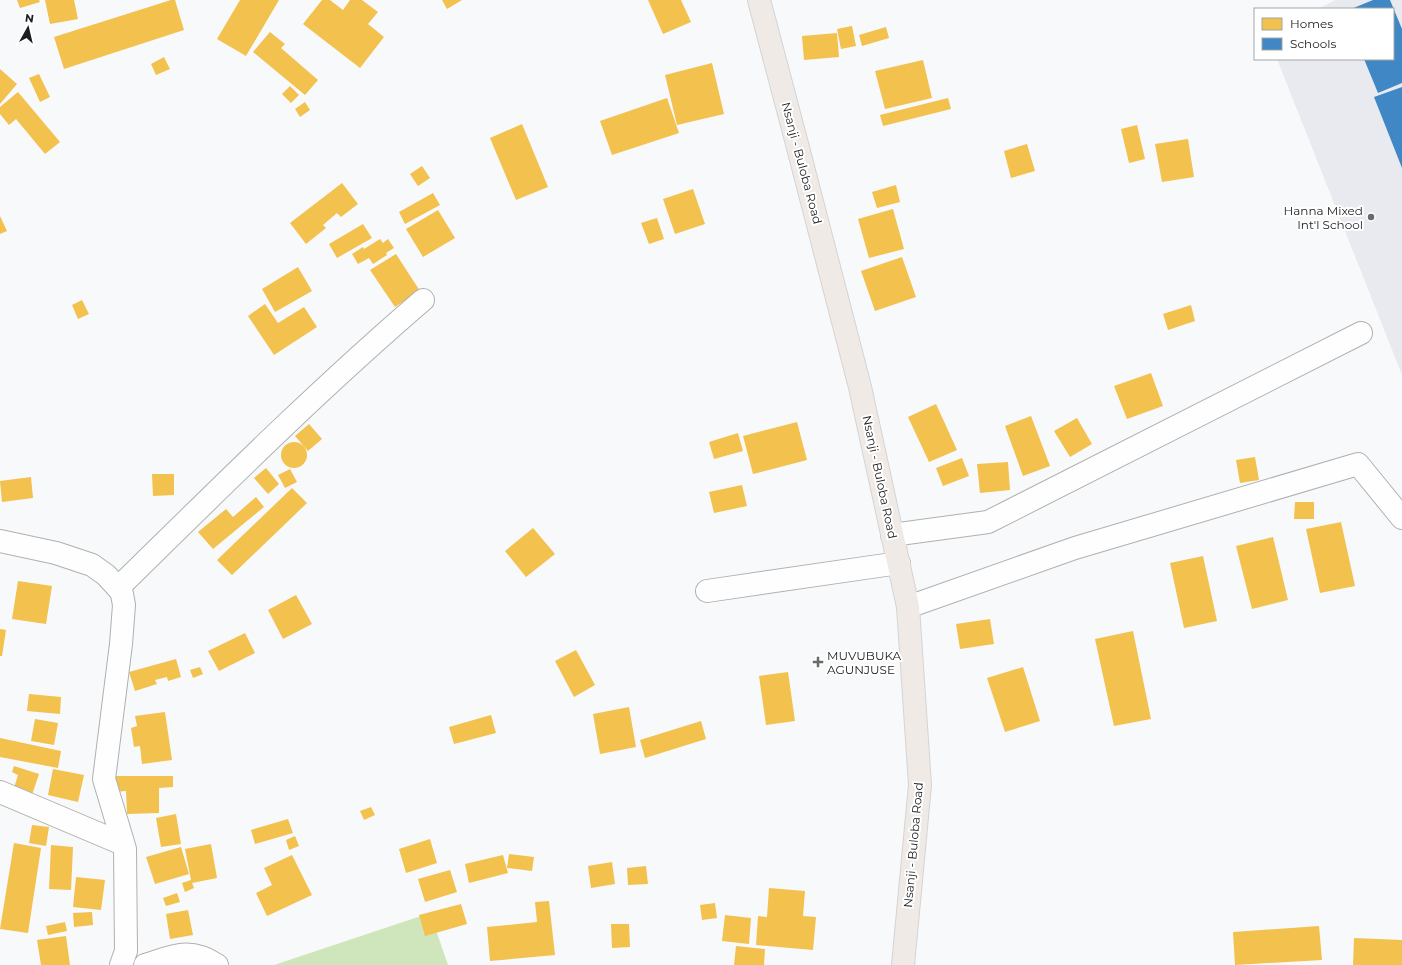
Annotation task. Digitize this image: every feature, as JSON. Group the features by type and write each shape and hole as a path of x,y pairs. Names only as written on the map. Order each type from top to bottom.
{"main road":[{"name":"Nsanji - Buloba Road","path":"759,0 860,387 908,607 920,785 903,965"}],"street":[{"path":"118,588 289,420 423,300"},
{"path":"892,535 988,522 1361,333"},
{"path":"908,607 1075,548 1358,464 1402,518"},
{"path":"0,541 56,553 92,565 106,575 122,594 124,605 121,644 104,779 125,849 126,951 121,965"},
{"path":"707,591 899,563"},
{"path":"0,792 123,844"},
{"path":"145,965 185,954 206,958 217,965"}],"shaded area":[{"name":"Hanna Mixed Int'l School","path":"1335,0 1402,0 1402,375 1277,60 1394,60 1394,8 1320,8"}],"green space":[{"path":"430,913 448,965 274,965"}],"building: Homes":[{"path":"17,0 39,0 40,2 20,8"},
{"path":"45,0 74,0 78,19 50,24"},
{"path":"175,0 184,30 64,69 54,37"},
{"path":"240,0 279,0 246,56 217,39"},
{"path":"322,0 330,0 343,10 350,0 362,0 378,12 368,24 384,37 360,68 303,24"},
{"path":"442,0 462,0 447,9"},
{"path":"648,0 681,0 691,22 663,34"},
{"path":"852,26 856,46 841,49 837,29"},
{"path":"886,27 889,38 862,46 859,35"},
{"path":"270,32 285,44 281,48 318,80 305,95 253,52"},
{"path":"837,33 839,57 804,60 802,36"},
{"path":"164,57 170,69 156,75 151,64"},
{"path":"923,60 932,98 885,109 875,71"},
{"path":"712,63 724,114 677,125 665,75"},
{"path":"0,69 17,84 0,104"},
{"path":"39,74 50,97 40,102 29,78"},
{"path":"290,86 299,95 291,103 282,94"},
{"path":"18,92 60,142 45,154 16,119 9,125 0,114 0,107"},
{"path":"667,98 679,133 612,155 600,121"},
{"path":"948,98 951,109 883,126 880,115"},
{"path":"305,102 310,110 300,117 295,109"},
{"path":"522,124 548,187 516,200 490,138"},
{"path":"1137,125 1145,159 1129,163 1121,129"},
{"path":"1188,139 1194,177 1162,182 1155,144"},
{"path":"1027,144 1035,171 1011,178 1004,151"},
{"path":"422,166 430,178 418,186 410,174"},
{"path":"342,183 358,204 341,217 337,213 323,225 326,228 306,244 290,223"},
{"path":"896,185 900,202 877,208 872,192"},
{"path":"693,189 705,224 675,234 663,199"},
{"path":"433,193 440,205 405,224 399,212"},
{"path":"893,209 904,249 869,258 858,219"},
{"path":"438,210 455,238 423,257 406,229"},
{"path":"0,216 7,231 0,234"},
{"path":"657,218 664,239 649,244 641,223"},
{"path":"363,224 372,238 337,258 329,244"},
{"path":"380,239 383,243 388,239 394,248 386,253 387,255 373,264 369,258 358,264 352,254 363,247 364,249"},
{"path":"396,254 420,291 395,307 370,270"},
{"path":"902,257 916,297 875,311 861,271"},
{"path":"298,267 312,291 275,312 262,289"},
{"path":"82,300 89,314 78,319 72,305"},
{"path":"265,304 278,323 304,307 317,327 274,355 248,316"},
{"path":"1191,305 1195,321 1168,330 1163,314"},
{"path":"1151,373 1163,406 1127,419 1114,386"},
{"path":"936,404 957,450 929,462 908,417"},
{"path":"1031,416 1050,466 1023,476 1005,426"},
{"path":"1077,418 1092,444 1070,457 1054,431"},
{"path":"797,422 807,460 753,474 743,436"},
{"path":"309,424 322,439 308,451 295,436"},
{"path":"738,433 743,451 714,459 709,442"},
{"path":"294,442 303,446 307,455 303,464 294,468 285,464 281,455 285,446"},
{"path":"1255,457 1259,480 1240,483 1236,460"},
{"path":"962,458 969,476 943,486 936,468"},
{"path":"1008,462 1010,490 980,493 977,464"},
{"path":"266,468 279,484 268,494 254,478"},
{"path":"290,469 297,482 285,488 278,475"},
{"path":"152,474 174,474 174,495 153,496"},
{"path":"31,477 33,498 2,502 0,481"},
{"path":"742,485 747,506 714,513 709,492"},
{"path":"292,488 307,503 232,575 217,560"},
{"path":"256,497 264,507 213,549 198,532 226,509 233,517"},
{"path":"1295,502 1314,502 1314,519 1294,519"},
{"path":"1341,522 1355,586 1320,593 1306,529"},
{"path":"533,528 555,554 526,577 505,551"},
{"path":"1273,537 1288,600 1252,609 1236,546"},
{"path":"1203,556 1217,621 1184,628 1170,563"},
{"path":"18,581 52,586 46,624 12,619"},
{"path":"296,595 312,624 283,639 268,610"},
{"path":"990,619 994,644 960,649 956,624"},
{"path":"0,629 6,630 2,656 0,656"},
{"path":"1133,631 1151,719 1114,726 1095,639"},
{"path":"245,633 255,653 219,671 208,651"},
{"path":"576,650 595,685 574,697 555,661"},
{"path":"176,659 181,677 168,681 167,677 155,680 157,684 135,691 129,672"},
{"path":"200,667 203,674 193,678 190,670"},
{"path":"1023,667 1040,721 1005,732 987,678"},
{"path":"788,672 795,721 766,725 759,676"},
{"path":"29,694 61,697 60,714 27,711"},
{"path":"629,707 636,747 600,754 593,714"},
{"path":"165,712 172,760 142,764 140,746 134,747 131,728 137,726 135,716"},
{"path":"491,715 496,733 454,744 449,727"},
{"path":"35,719 58,723 54,745 31,741"},
{"path":"701,721 706,739 645,758 640,740"},
{"path":"0,738 61,751 58,768 0,757"},
{"path":"14,766 39,774 31,798 13,791 18,775 12,772"},
{"path":"53,769 84,775 78,802 48,795"},
{"path":"114,776 173,776 173,787 159,788 159,813 127,814 126,791 114,792"},
{"path":"371,807 375,815 364,820 360,811"},
{"path":"176,814 181,844 161,847 156,818"},
{"path":"288,819 293,833 255,844 251,830"},
{"path":"32,825 49,827 46,846 29,843"},
{"path":"295,836 299,846 289,850 286,840"},
{"path":"430,839 437,863 406,873 399,849"},
{"path":"14,843 41,848 28,933 0,929"},
{"path":"211,844 217,878 192,883 194,888 185,892 182,883 191,880 185,849"},
{"path":"51,845 73,847 71,890 49,889"},
{"path":"181,847 189,874 155,884 146,857"},
{"path":"509,854 534,857 532,871 507,868"},
{"path":"292,855 312,895 267,916 256,893 272,885 264,868"},
{"path":"503,855 508,873 469,883 465,864"},
{"path":"612,862 615,884 591,888 588,866"},
{"path":"646,866 648,884 628,885 627,868"},
{"path":"450,870 457,892 425,902 418,879"},
{"path":"76,877 105,880 101,910 73,907"},
{"path":"769,888 805,891 803,916 816,917 813,950 756,945 758,916 767,917"},
{"path":"177,893 180,902 166,906 163,898"},
{"path":"549,901 555,955 490,961 487,927 537,922 535,902"},
{"path":"715,903 717,918 702,920 700,905"},
{"path":"461,904 467,924 425,936 419,915"},
{"path":"188,910 193,935 170,939 166,914"},
{"path":"92,912 93,925 74,927 73,913"},
{"path":"725,915 751,918 749,944 722,941"},
{"path":"65,922 67,931 48,935 46,926"},
{"path":"611,924 629,924 630,947 612,948"},
{"path":"1319,926 1322,960 1235,965 1233,932"},
{"path":"66,936 70,965 41,965 37,940"},
{"path":"1354,938 1402,940 1402,965 1353,965"},
{"path":"736,946 765,949 764,965 734,965"}],"building: Schools":[{"path":"1373,0 1390,0 1393,8 1353,8"},
{"path":"1394,10 1402,29 1402,83 1378,93 1364,60 1394,60"},
{"path":"1402,87 1402,168 1374,97"}],"place":[{"name":"Hanna Mixed Int'l School","path":"1371,217"},
{"name":"MUVUBUKA AGUNJUSE","path":"818,662"}]}
